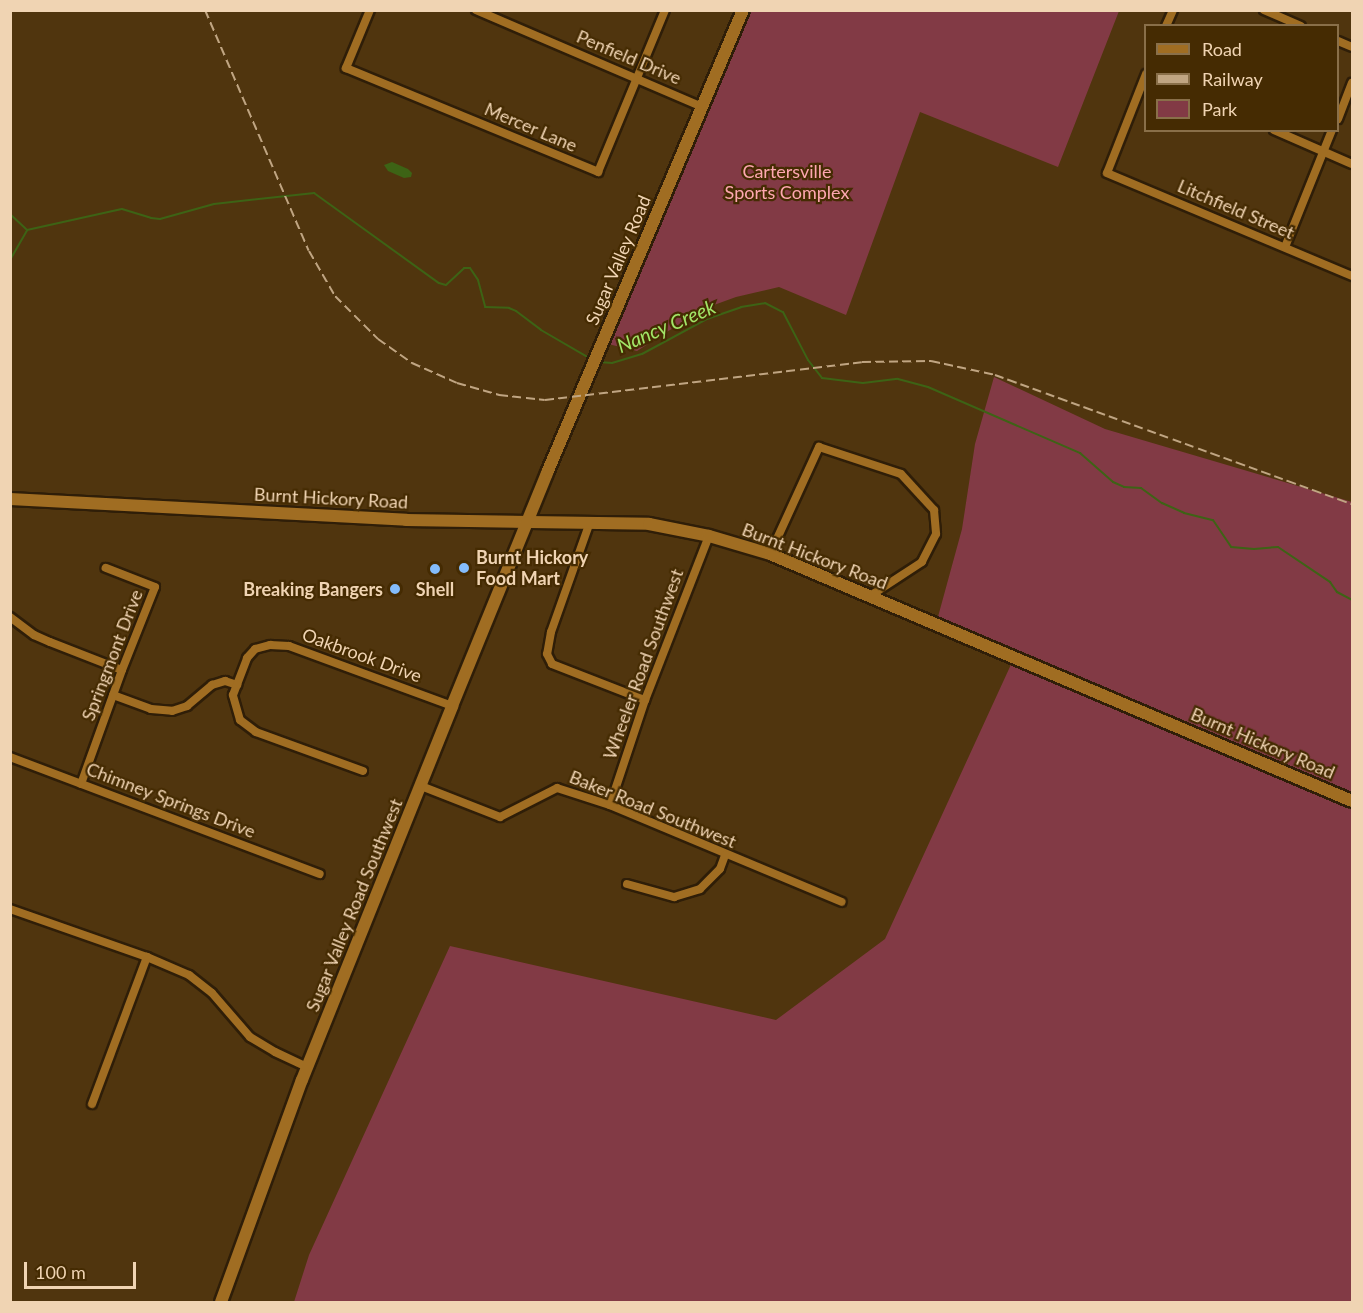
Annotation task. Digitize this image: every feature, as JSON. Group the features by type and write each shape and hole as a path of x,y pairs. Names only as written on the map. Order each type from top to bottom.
{"street":[{"name":"Mercer Lane","path":"370,10 346,68 598,172 665,10"},
{"name":"Penfield Drive","path":"476,10 702,106"},
{"name":"Sugar Valley Road","path":"526,524 743,10"},
{"path":"1167,24 1173,10"},
{"path":"1264,10 1296,24"},
{"path":"1339,41 1353,47"},
{"name":"Litchfield Street","path":"1144,78 1107,173 1353,276"},
{"path":"1339,117 1353,83"},
{"path":"1279,132 1353,164"},
{"path":"1285,248 1331,132"},
{"path":"770,554 819,447 901,474 934,510 936,534 922,562 870,596"},
{"name":"Burnt Hickory Road","path":"10,499 236,512 526,524 590,522 649,524 709,536 770,554 1353,801"},
{"path":"590,522 547,646 547,654 552,664 645,699"},
{"name":"Sugar Valley Road Southwest","path":"221,1302 308,1067 526,524"},
{"name":"Wheeler Road Southwest","path":"610,805 645,699 709,536"},
{"name":"Springmont Drive","path":"81,783 155,587 106,568"},
{"path":"10,617 34,635 122,670"},
{"name":"Oakbrook Drive","path":"363,771 247,727 237,714 233,695 247,658 255,649 277,644 289,646 452,706"},
{"path":"113,695 151,709 172,711 187,706 212,685 225,681 237,685"},
{"name":"Chimney Springs Drive","path":"10,758 320,874"},
{"name":"Baker Road Southwest","path":"421,786 500,817 557,788 610,805 842,902"},
{"path":"627,884 674,897 700,889 720,869 725,855"},
{"path":"10,909 147,957 202,983 250,1037 275,1052 308,1067"},
{"path":"92,1104 147,957"}],"green space":[{"name":"Cartersville Sports Complex","path":"749,10 1119,11 1058,167 920,112 846,315 779,287 736,297 703,309 637,351 608,344"},
{"path":"994,377 1105,429 1352,502 1352,1302 294,1302 309,1255 450,946 776,1020 885,939 1014,658 936,624 962,529 975,444"}],"shaded area":[{"path":"392,162 408,169 412,173 411,177 404,178 388,171 384,165"}],"waterway":[{"name":"Nancy Creek","path":"27,230 122,209 160,219 214,204 314,193 439,283 446,285 464,268 470,268 478,280 485,307 509,308 516,311 541,330 591,359"},
{"name":"Nancy Creek","path":"10,214 27,230"},
{"path":"10,260 27,231"},
{"name":"Nancy Creek","path":"599,362 612,363 642,354 707,319 741,307 765,303 783,312 808,360 822,378 863,383 898,379 928,387 1080,453 1113,482 1124,487 1141,488 1162,503 1184,513 1213,520 1231,547 1254,549 1278,547 1330,582 1337,592 1352,600"}],"railway":[{"path":"205,10 309,251 335,296 378,339 412,363 457,383 499,395 545,400 862,362 931,361 995,375 1352,504"}],"place":[{"name":"Burnt Hickory Food Mart","path":"464,568"},
{"name":"Shell","path":"435,569"},
{"name":"Breaking Bangers","path":"395,589"}]}
